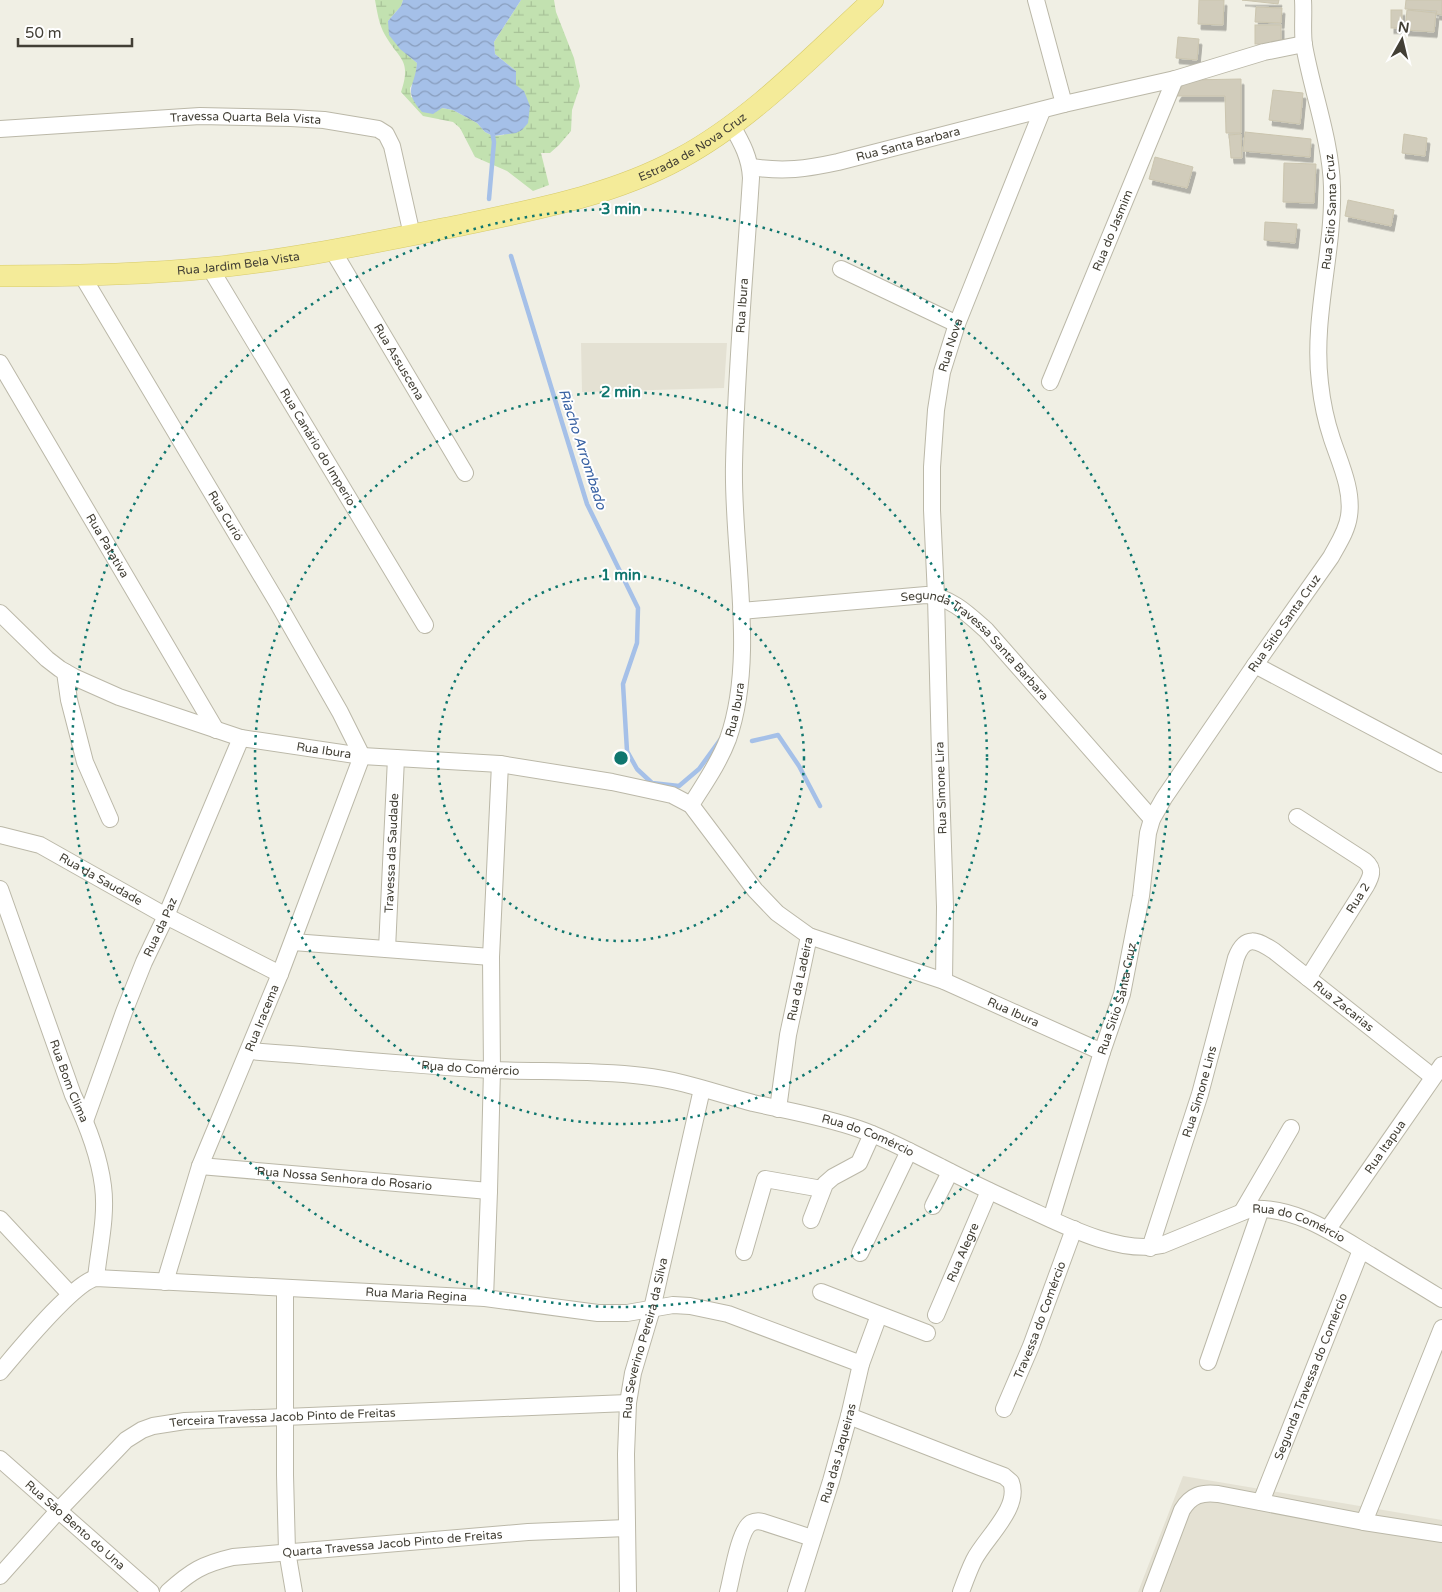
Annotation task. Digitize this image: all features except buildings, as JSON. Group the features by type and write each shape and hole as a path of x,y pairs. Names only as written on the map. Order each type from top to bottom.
{"main road":[{"name":"Estrada de Nova Cruz","path":"474,222 570,201 616,187 679,160 732,126 874,0"},
{"name":"Rua Jardim Bela Vista","path":"0,276 83,276 210,268 333,251 474,222"}],"street":[{"path":"1036,0 1064,104"},
{"name":"Rua Sitio Santa Cruz","path":"1051,1219 1102,1052 1122,994 1141,896 1152,819 1254,665 1331,557 1342,539 1349,515 1347,488 1326,418 1320,383 1319,346 1329,247 1332,186 1328,155 1304,44 1303,0"},
{"name":"Rua Santa Barbara","path":"751,167 783,171 809,168 1064,104 1175,79 1264,52 1304,44"},
{"name":"Rua do Jasmim","path":"1050,382 1175,79"},
{"name":"Rua Nova","path":"936,596 932,467 936,410 942,372 957,324 1042,111"},
{"name":"Travessa Quarta Bela Vista","path":"0,129 200,116 324,120 378,129 386,134 392,146 412,235"},
{"name":"Rua Ibura","path":"216,730 241,738 362,756 500,764 612,782 664,793 678,797 691,805 722,753 731,727 739,688 741,611 734,468 735,410 751,167 747,154 732,126"},
{"name":"Rua Assuscena","path":"333,251 465,473"},
{"name":"Rua Canário do Imperio","path":"210,268 425,625"},
{"path":"841,269 957,324"},
{"name":"Rua Curió","path":"83,276 277,602 348,725 362,756"},
{"name":"Rua Patativa","path":"0,363 216,730"},
{"name":"Segunda Travessa Santa Barbara","path":"741,611 913,596 936,596 962,610 986,630 1152,819"},
{"name":"Rua Simone Lira","path":"936,596 945,908 944,981"},
{"path":"0,613 47,659 65,672 119,697 216,730"},
{"path":"1254,665 1442,764"},
{"path":"65,672 69,700 85,762 110,819"},
{"name":"Rua da Paz","path":"86,1121 124,1012 144,962 166,916 241,738"},
{"name":"Rua Iracema","path":"165,1282 200,1166 293,942 362,756"},
{"name":"Travessa da Saudade","path":"387,949 396,758"},
{"path":"485,1298 490,1191 491,957 500,764"},
{"name":"Rua da Ladeira","path":"691,805 755,890 777,913 809,936 791,1020 778,1109"},
{"name":"Rua 2","path":"1296,817 1365,861 1371,866 1372,871 1366,886 1308,978"},
{"name":"Rua da Saudade","path":"0,835 40,845 166,916 280,974"},
{"name":"Rua Bom Clima","path":"0,889 73,1095 86,1121 99,1162 104,1187 104,1207 96,1278"},
{"name":"Rua Ibura","path":"809,936 944,981 1102,1052"},
{"name":"Rua Zacarias","path":"1250,941 1259,942 1267,946 1437,1071"},
{"name":"Rua Simone Lins","path":"1150,1248 1200,1094 1236,958 1243,945 1250,941"},
{"path":"293,942 491,957"},
{"name":"Rua do Comércio","path":"249,1051 492,1070 577,1071 644,1076 686,1083 778,1109 836,1122 872,1134 1074,1230 1127,1245 1150,1248 1242,1212 1261,1208 1291,1214 1328,1229 1442,1299"},
{"name":"Rua Itapua","path":"1328,1229 1437,1071"},
{"name":"Rua Severino Pereira da Silva","path":"628,1592 626,1454 628,1402 640,1345 652,1309 702,1089"},
{"path":"1242,1212 1291,1128"},
{"path":"811,1220 822,1189 833,1177 859,1162 872,1134"},
{"path":"860,1253 909,1151"},
{"name":"Rua Nossa Senhora do Rosario","path":"200,1166 490,1191"},
{"path":"933,1206 950,1172"},
{"path":"744,1252 765,1179 822,1189"},
{"name":"Rua Alegre","path":"936,1315 989,1191"},
{"path":"1208,1362 1261,1208"},
{"path":"0,1220 70,1294"},
{"name":"Travessa do Comércio","path":"1004,1409 1031,1346 1074,1230"},
{"name":"Segunda Travessa do Comércio","path":"1261,1502 1361,1250"},
{"path":"0,1372 70,1294 87,1281 96,1278"},
{"name":"Rua Maria Regina","path":"96,1278 485,1298 598,1314 617,1314 682,1305 728,1314 861,1364"},
{"path":"285,1288 284,1418 287,1551 294,1592"},
{"path":"821,1292 927,1333"},
{"name":"Rua das Jaqueiras","path":"796,1592 831,1481 861,1364 879,1315"},
{"path":"1364,1522 1442,1328"},
{"name":"Terceira Travessa Jacob Pinto de Freitas","path":"0,1576 58,1511 126,1440 142,1430 153,1426 185,1421 628,1402"},
{"path":"849,1416 1009,1479 1012,1485 1012,1495 999,1525 975,1558 961,1592"},
{"name":"Rua São Bento do Una","path":"0,1459 151,1592"},
{"path":"1151,1592 1182,1510 1196,1495 1210,1493 1364,1522 1442,1534"},
{"path":"728,1592 740,1544 746,1528 751,1523 756,1521 763,1522 812,1538"},
{"name":"Quarta Travessa Jacob Pinto de Freitas","path":"168,1592 193,1571 208,1563 233,1557 528,1532 627,1528"}],"shaded area":[{"path":"581,343 727,343 724,388 582,392"},
{"path":"1183,1476 1442,1520 1442,1592 1138,1592"}],"green space":[{"path":"375,0 403,0 401,6 388,21 410,57 417,63 416,78 410,88 411,97 453,110 477,123 485,132 493,136 504,135 516,79 516,71 495,54 494,42 521,0 554,0 556,12 574,58 580,86 572,110 571,131 550,153 541,153 549,185 533,191 507,171 475,157 460,128 453,122 423,116 401,92 405,73 404,66 383,31 378,18"}],"water":[{"path":"403,0 521,0 494,42 495,54 516,71 516,85 524,91 530,106 528,123 522,130 516,133 493,136 485,132 477,123 453,110 442,108 433,114 422,112 412,98 411,93 417,63 400,49 389,35 388,21 401,6"}],"waterway":[{"name":"Riacho Arrombado","path":"489,199 494,142 492,131"},
{"name":"Riacho Arrombado","path":"511,256 587,504 638,608 637,643 623,684 627,751 637,769 652,783 679,786 699,769 720,740"},
{"name":"Riacho Arrombado","path":"752,741 778,735 799,766 820,806"}]}
